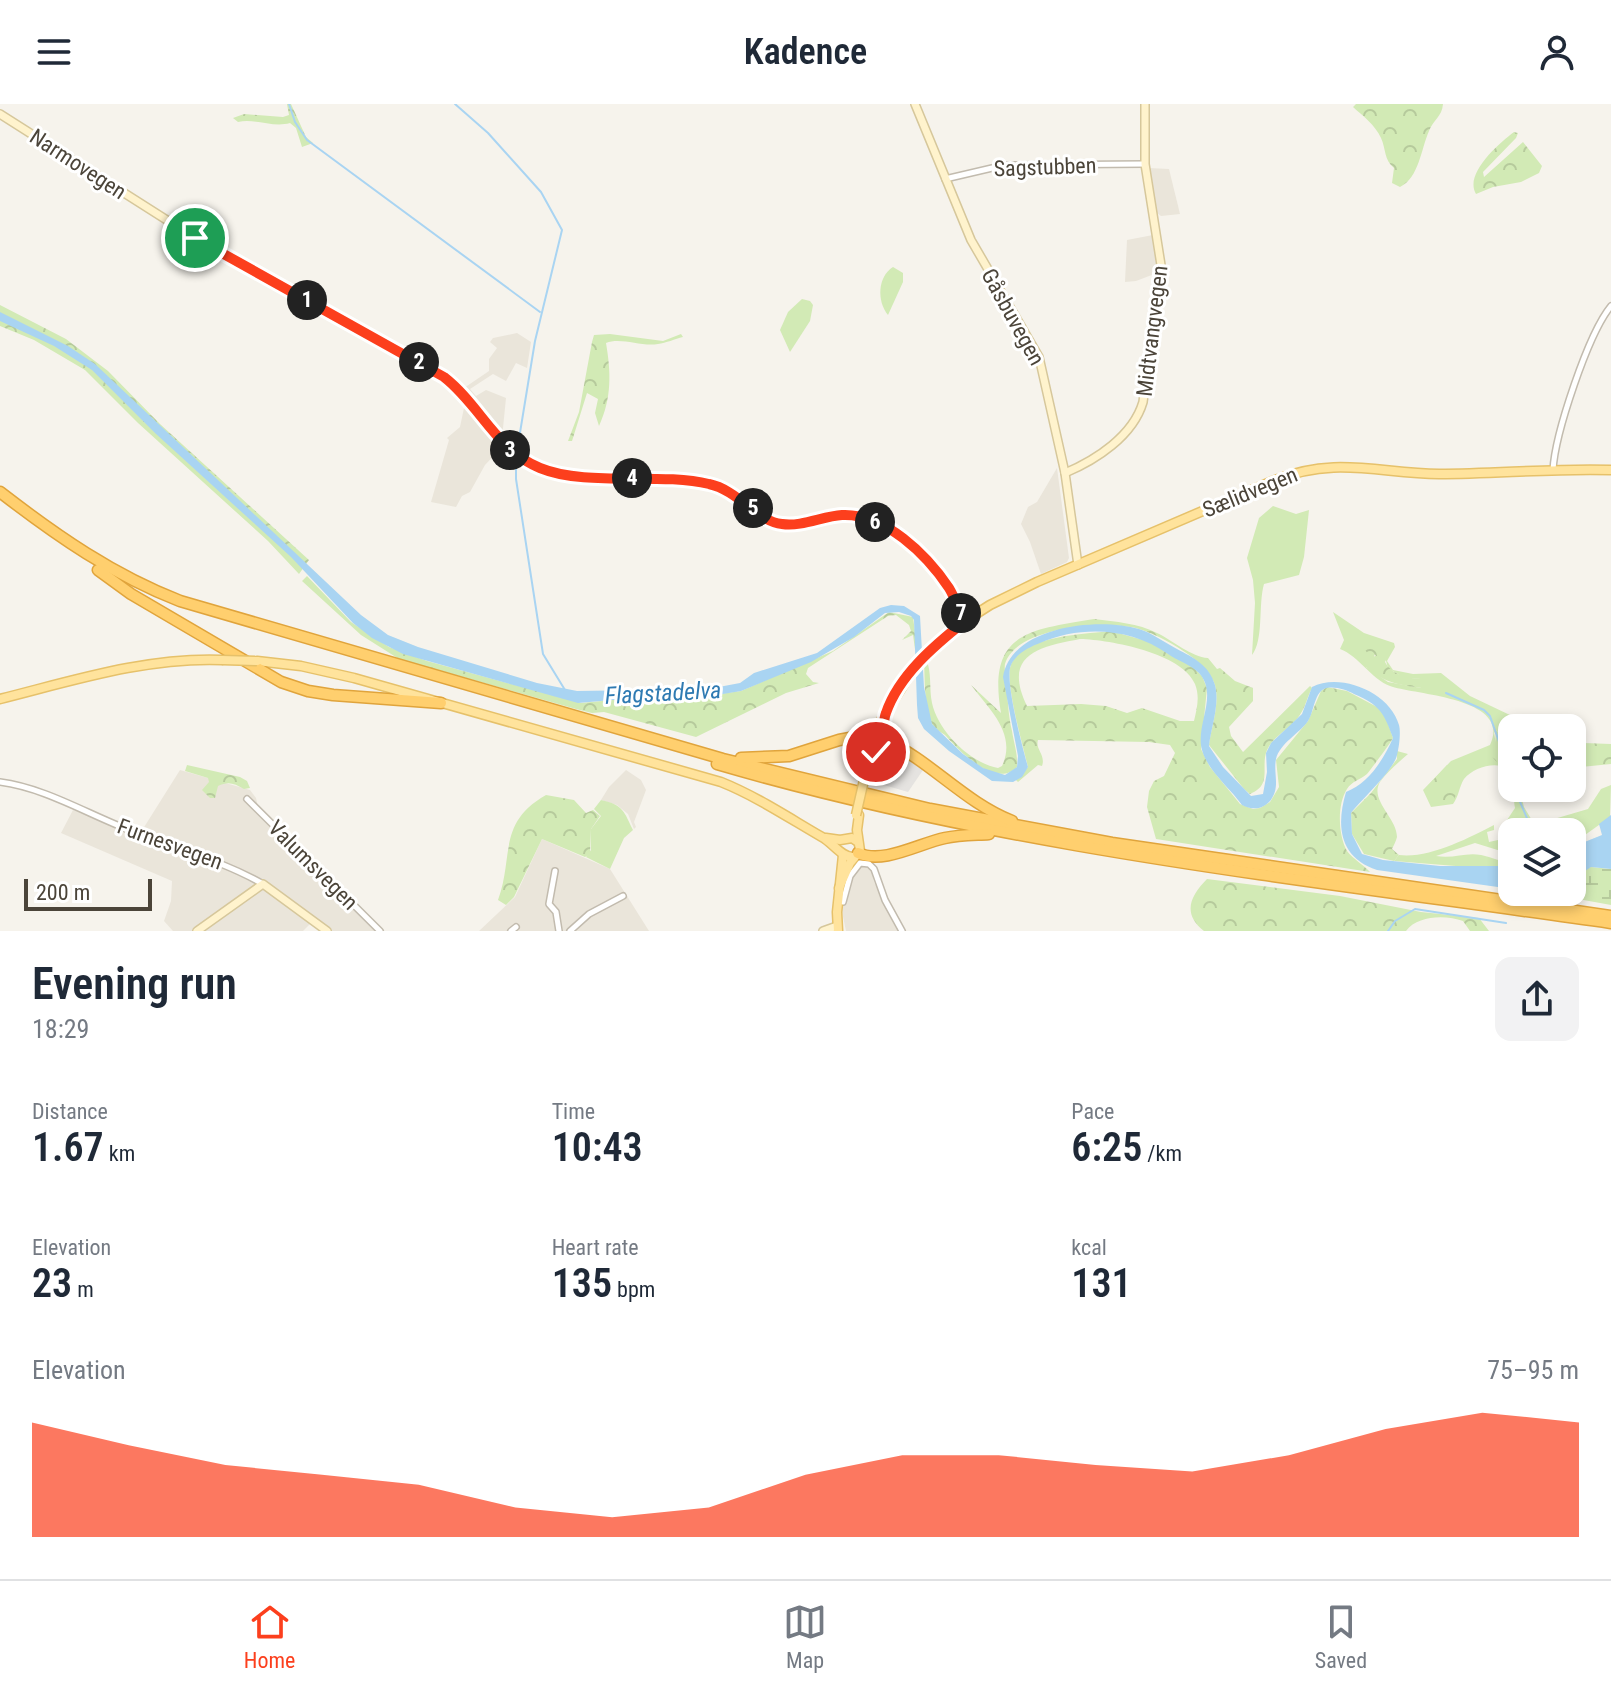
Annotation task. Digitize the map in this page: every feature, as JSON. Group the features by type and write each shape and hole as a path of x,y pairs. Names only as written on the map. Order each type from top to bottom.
{"highway":[{"path":"0,492 86,555 127,578 180,601 723,759 886,799 1033,830 1611,916"},
{"path":"0,500 131,594 281,682 333,695 441,703"},
{"path":"98,570 158,599 226,623 779,782 998,832 1611,923"},
{"path":"723,759 789,756 861,735"},
{"path":"884,738 975,803 1033,830"},
{"path":"857,851 867,856 883,855 943,838 998,832"}],"main road":[{"name":"Gåsbuvegen","path":"915,104 971,240 1039,357 1065,473 1081,564"},
{"name":"Midtvangvegen","path":"1065,473 1121,438 1136,420 1143,402 1161,265 1145,164 1145,104"},
{"name":"Narmovegen","path":"0,114 195,238 440,374 459,389 497,437 521,458 561,474 709,484 730,491 779,524 842,515 864,517 888,529 934,568 968,618"},
{"name":"Sælidvegen","path":"885,714 925,657 968,618 1004,597 1306,469 1336,466 1436,474 1611,470"},
{"path":"0,699 125,668 190,660 257,661 336,674 721,782 749,794 823,837 842,852 857,851"},
{"path":"861,735 885,714"},
{"path":"865,781 878,752 883,748 885,714"},
{"path":"861,735 884,738"},
{"path":"823,931 838,928 842,852 857,815 865,781 868,750 861,735"},
{"path":"868,750 878,752"},
{"path":"839,888 857,851 857,815"},
{"path":"823,837 852,838 857,851"},
{"path":"197,931 263,884"},
{"name":"Furnesvegen","path":"263,884 327,931"}],"street":[{"name":"Sagstubben","path":"945,179 1005,165 1145,164"},
{"path":"1553,471 1556,449 1575,385 1597,329 1611,306"},
{"name":"Furnesvegen","path":"0,782 27,788 134,832 215,860 263,884"},
{"name":"Valumsvegen","path":"247,799 380,931"},
{"path":"843,902 854,870 860,863 869,864 902,931"},
{"path":"555,871 546,906 556,912 559,931"},
{"path":"570,931 589,914 623,896"}],"shaded area":[{"path":"1149,168 1169,169 1180,214 1161,216 1156,212"},
{"path":"1153,235 1157,273 1125,282 1127,240"},
{"path":"517,333 531,342 527,368 516,363 506,381 493,374 470,389 476,396 486,390 506,398 501,448 485,465 470,492 462,496 456,507 431,502 449,440 447,438 460,427 464,408 472,401 464,388 489,371 489,359 497,348 490,342 493,338"},
{"path":"1057,468 1069,558 1067,562 1041,574 1021,524 1028,507 1037,502"},
{"path":"897,753 923,770 908,792 877,783"},
{"path":"180,770 250,790 258,807 384,931 321,931 311,923 303,931 173,931 164,921 171,901 172,881 61,833 73,810 141,832"},
{"path":"626,770 641,780 646,790 634,829 628,814 617,805 601,800"},
{"path":"542,839 610,869 649,931 479,931 515,897"},
{"path":"862,864 871,867 874,882 900,931 846,931 841,907 848,883"}],"green space":[{"path":"287,104 291,104 306,137 313,143 302,147 296,128 290,123 238,122 233,118 244,114 283,117 289,115"},
{"path":"1356,104 1443,104 1415,170 1400,187 1392,183 1394,168 1387,158 1381,138 1353,107"},
{"path":"1514,132 1518,133 1516,138 1483,172 1484,177 1523,142 1542,166 1539,173 1521,182 1476,194 1475,178 1484,160"},
{"path":"893,267 903,273 903,282 888,315 880,290 884,277"},
{"path":"802,299 813,305 810,321 790,352 780,330 788,312"},
{"path":"0,305 66,339 108,371 160,424 309,560 299,574 268,541 138,423 85,370 34,340 0,326"},
{"path":"681,334 683,337 652,345 618,341 606,343 609,385 603,416 599,426 595,413 598,399 587,393 572,441 568,441 579,412 594,335 663,341"},
{"path":"1273,506 1296,514 1309,510 1304,557 1299,575 1264,584 1258,641 1252,655 1255,603 1247,558 1259,518"},
{"path":"307,576 351,622 389,647 427,661 581,703 683,699 741,691 833,651 889,612 913,617 917,647 915,649 913,635 902,640 911,631 909,625 896,615 888,616 808,668 806,674 813,682 819,683 786,693 696,737 604,712 576,709 399,659 361,635 302,581"},
{"path":"1333,612 1364,633 1394,643 1387,661 1393,670 1413,674 1441,673 1470,696 1508,714 1498,714 1498,732 1494,733 1498,766 1486,766 1471,772 1464,779 1453,804 1431,807 1423,790 1451,761 1490,745 1493,729 1487,717 1458,701 1383,683 1340,649 1344,640","holes":["1383,650 1388,668 1404,678 1421,679 1421,688 1388,682 1366,667 1375,658 1374,654"]},
{"path":"1094,619 1127,623 1150,630 1189,652 1208,658 1217,669 1220,668 1235,681 1253,688 1253,701 1229,727 1231,736 1243,752 1310,686 1312,688 1303,710 1267,750 1264,781 1257,790 1250,794 1244,789 1209,745 1216,700 1211,676 1194,659 1160,637 1125,626 1064,629 1026,641 1013,651 1005,668 1017,767 1008,773 999,774 979,766 933,726 926,702 926,659 935,714 948,735 977,760 998,768 1002,766 1006,754 1004,733 971,685 1001,713 998,686 1000,666 1007,651 1032,632"},
{"path":"1111,631 1154,643 1192,666 1202,676 1207,688 1201,749 1210,767 1240,804 1253,809 1270,802 1279,787 1276,760 1308,721 1321,691 1327,687 1347,691 1379,708 1385,715 1393,738 1367,774 1347,789 1340,811 1342,837 1347,851 1370,872 1156,839 1147,807 1149,791 1154,781 1164,776 1175,753 1170,745 1038,740 1042,766 1038,765 1018,782 1016,780 1028,767 1010,688 1010,668 1015,657 1025,649 1054,638","holes":["1093,640 1144,650 1161,656 1188,673 1197,693 1194,721 1180,721 1142,708 1127,713 1106,706 1081,704 1027,706 1020,689 1019,675 1022,664 1029,656 1065,642"]},
{"path":"1366,644 1390,652 1385,662 1388,666 1400,675 1421,679 1422,688 1391,682 1370,671 1364,665 1376,655 1368,654 1363,647"},
{"path":"1496,730 1498,764 1488,748 1495,745"},
{"path":"1586,743 1611,744 1611,764 1586,766"},
{"path":"1397,751 1408,754 1380,782 1378,789 1378,796 1396,830 1397,837 1392,849 1399,855 1394,861 1364,854 1352,834 1351,813 1397,759"},
{"path":"187,765 240,777 247,781 250,788 225,784 218,786 215,798 210,798 202,790 209,782 208,778 185,771"},
{"path":"1447,765 1462,780 1453,802 1431,805 1425,789"},
{"path":"1611,785 1610,817 1586,834 1586,818 1557,818 1588,809 1601,789"},
{"path":"546,795 574,800 586,813 593,810 600,816 591,829 590,854 585,857 542,839 514,897 506,905 498,900 513,829 520,817"},
{"path":"601,800 619,807 633,830 624,838 610,869 586,857 591,850 591,829 601,816 594,809"},
{"path":"1514,802 1515,805 1523,802 1531,818 1508,818 1515,808"},
{"path":"1494,825 1494,830 1487,832 1489,842 1498,840 1498,850 1475,843 1436,856 1481,855 1498,860 1498,866 1394,861 1399,855 1423,854"},
{"path":"1586,868 1611,869 1611,905 1586,900"},
{"path":"1207,879 1479,918 1489,931 1470,931 1463,921 1441,917 1425,919 1406,931 1204,931 1193,918 1191,905 1196,892"}],"water":[{"name":"Flagstadelva","path":"0,312 68,346 95,364 361,615 388,635 418,647 537,683 577,691 708,689 740,683 754,673 817,653 880,608 904,606 920,616 924,687 932,724 963,754 983,768 1005,775 1017,767 1018,756 1003,677 1009,660 1022,646 1059,629 1102,624 1139,629 1195,659 1209,672 1215,685 1216,700 1209,746 1223,767 1251,796 1263,794 1266,753 1271,743 1302,714 1312,687 1336,682 1363,688 1375,695 1394,713 1400,740 1390,769 1351,813 1352,834 1362,854 1383,860 1440,866 1498,866 1498,887 1377,870 1364,864 1348,849 1341,828 1346,792 1362,783 1374,770 1393,738 1384,716 1370,702 1339,688 1321,691 1308,721 1278,753 1276,786 1270,801 1264,806 1249,808 1242,805 1219,779 1202,750 1201,731 1207,691 1199,673 1154,645 1122,634 1089,632 1056,637 1027,649 1013,661 1010,673 1012,699 1028,767 1022,777 1013,782 992,781 924,729 918,718 914,620 899,612 885,613 854,637 811,662 741,691 693,699 578,703 403,654 372,638 353,623 291,557 155,433 92,370 54,346 0,321"},
{"path":"1611,815 1611,869 1591,867 1586,870 1586,841 1602,835 1599,824"}],"waterway":[{"path":"289,104 295,122 307,140 540,312"},
{"path":"455,104 488,133 541,192 562,230 535,341 517,451"},
{"path":"516,457 516,479 543,654 565,690"},
{"path":"1446,693 1484,710 1490,716 1498,739"},
{"path":"1520,802 1527,818"},
{"path":"1388,931 1395,921 1415,909 1506,923"}],"route":[{"path":"195,238 444,377 462,393 502,443 539,467 561,474 698,481 730,491 775,523 788,525 842,515 864,517 898,536 934,568 965,621 945,637 903,683 885,714 882,730 885,743 882,750 876,752"}]}
